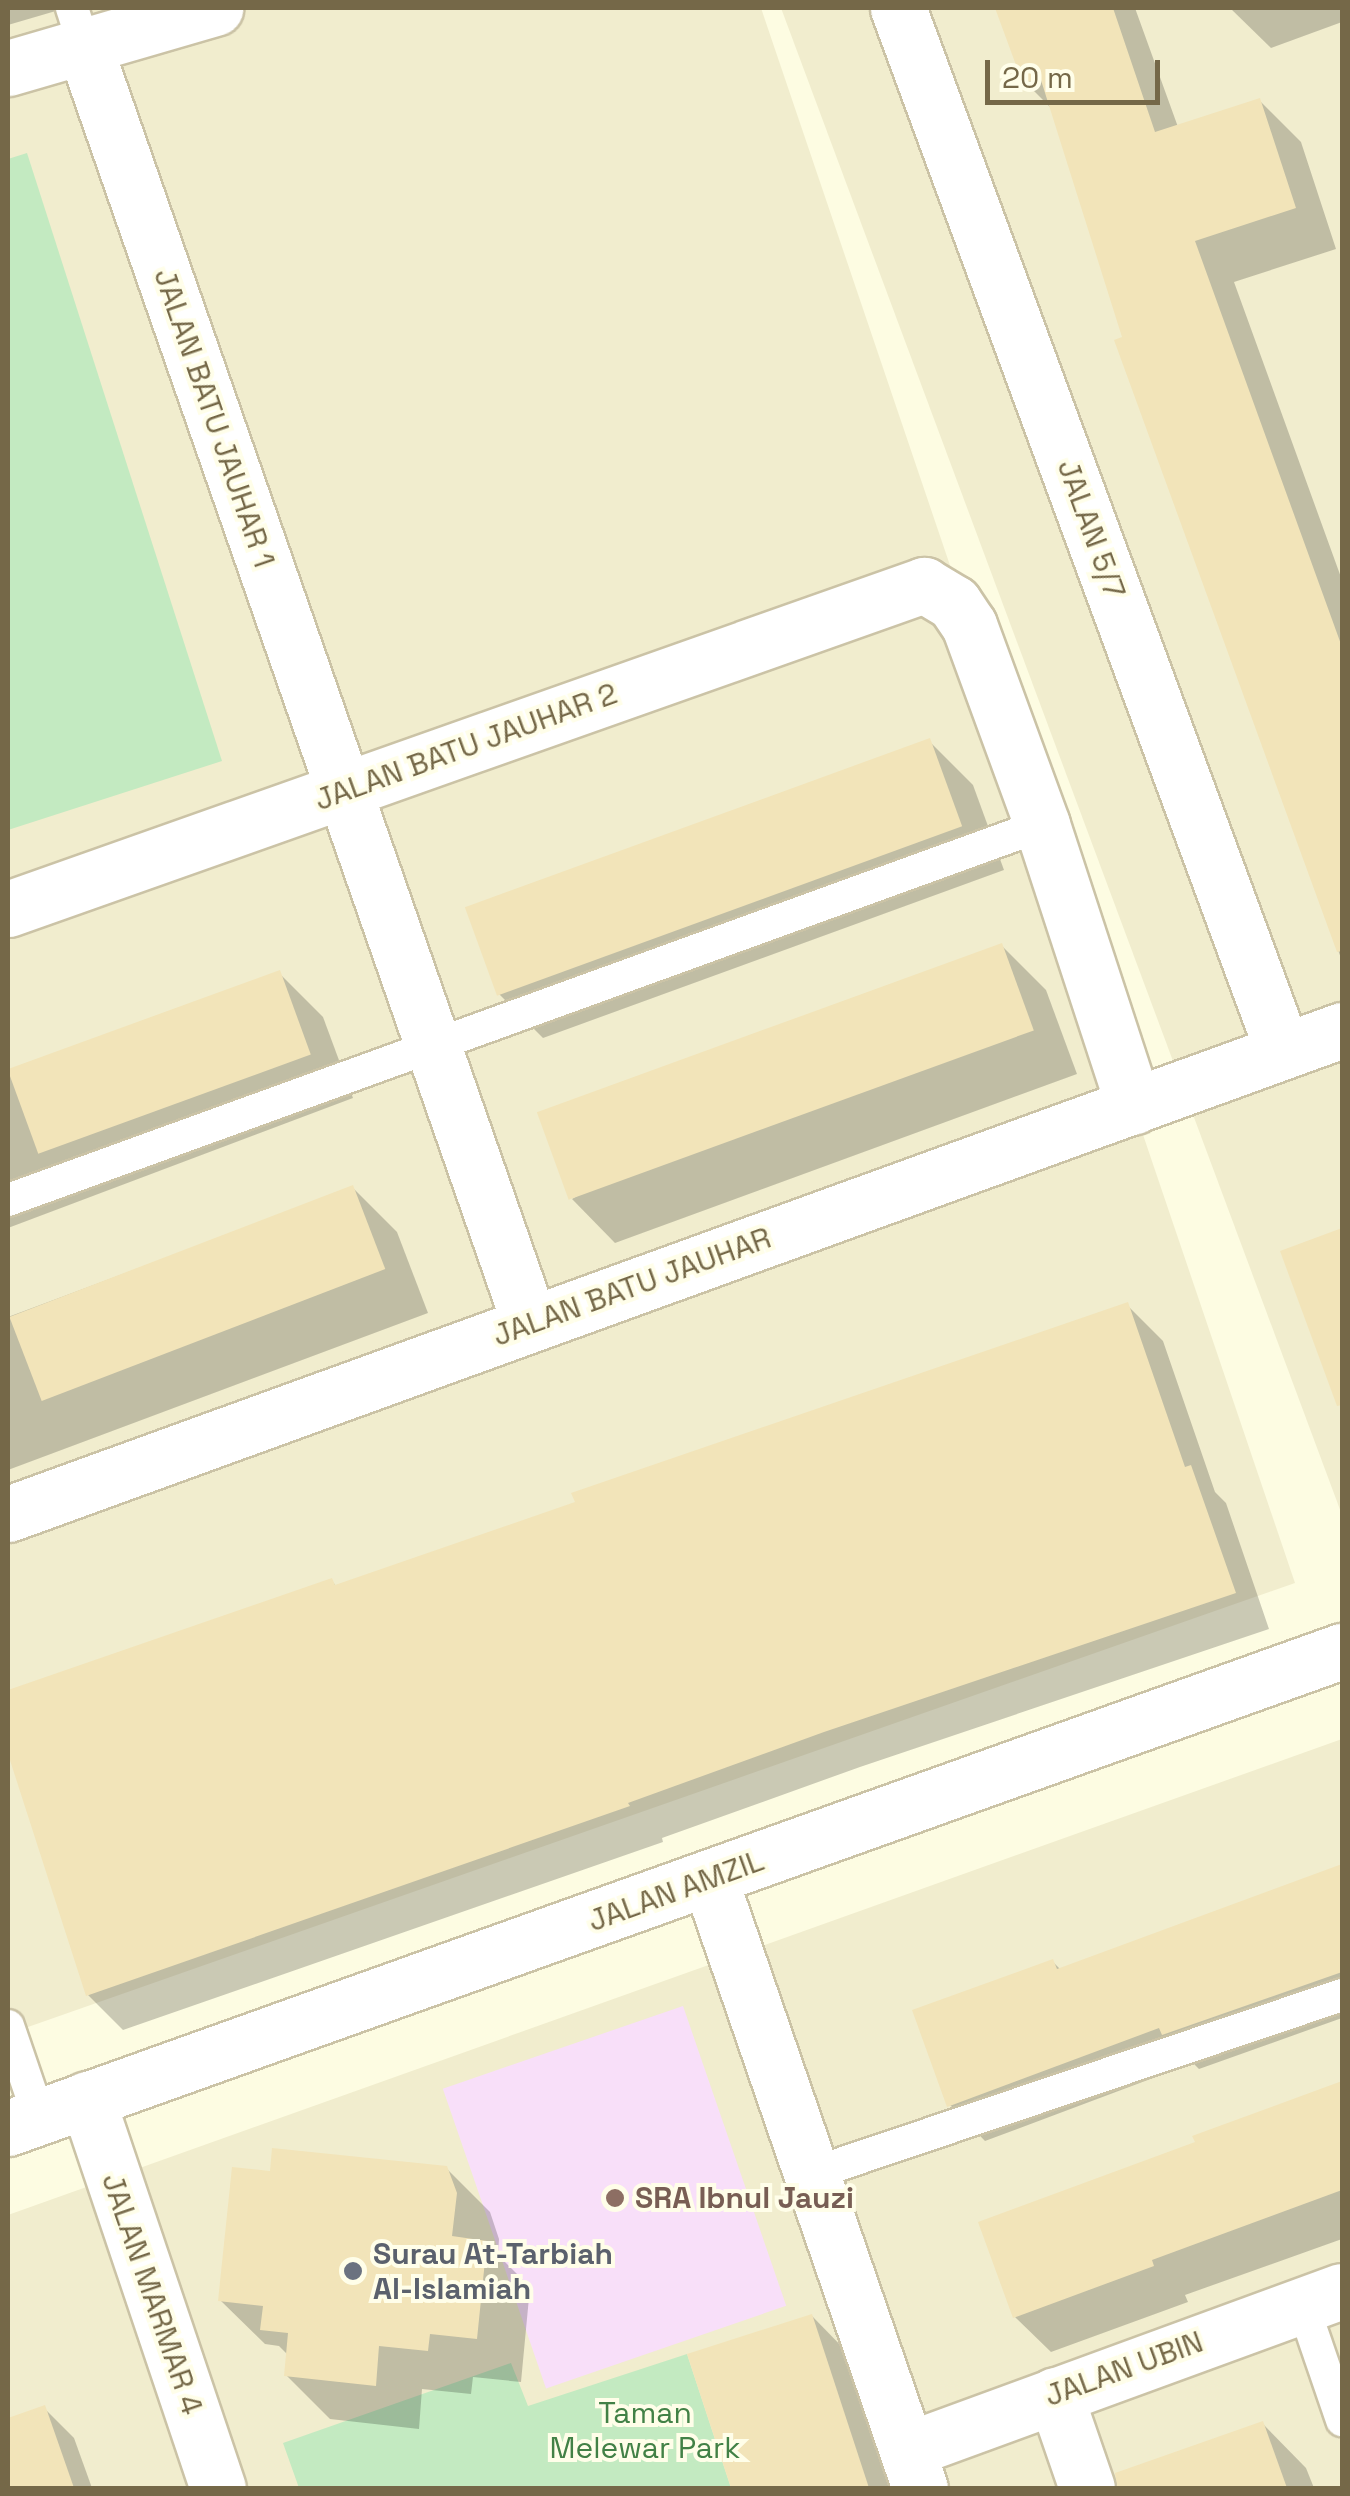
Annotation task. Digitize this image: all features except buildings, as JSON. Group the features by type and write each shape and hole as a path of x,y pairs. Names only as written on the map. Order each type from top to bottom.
{"street":[{"path":"8,68 78,27 215,8"},
{"name":"JALAN 5/7","path":"898,8 1270,1055"},
{"name":"JALAN BATU JAUHAR 1","path":"78,27 530,1324"},
{"name":"JALAN BATU JAUHAR 2","path":"8,909 924,585 954,603 969,625 1042,825"},
{"path":"1042,825 1134,1106"},
{"name":"JALAN BATU JAUHAR","path":"8,1514 1342,1030"},
{"name":"JALAN AMZIL","path":"44,2115 1342,1652"},
{"path":"710,1880 914,2469"},
{"name":"JALAN MARMAR 4","path":"44,2115 218,2488"},
{"name":"JALAN UBIN","path":"914,2469 1055,2395 1322,2297"},
{"path":"1055,2395 1087,2488"}],"lane":[{"path":"8,1200 1042,825"},
{"path":"811,2174 1342,1995"},
{"path":"8,2026 44,2115"},
{"path":"1322,2297 1342,2420"}],"shaded area":[{"path":"8,8 761,8 1295,1583 8,2034"},
{"path":"781,8 1342,8 1342,1515"},
{"path":"1342,1739 1342,2488 8,2488 8,2215"},
{"name":"SRA Ibnul Jauzi","path":"683,2006 786,2306 546,2388 443,2089"}],"green space":[{"path":"27,153 222,761 8,830 8,159"},
{"name":"Taman Melewar Park","path":"687,2354 731,2488 299,2488 283,2443 511,2363 528,2406"}],"place":[{"name":"SRA Ibnul Jauzi","path":"615,2198"},
{"name":"Surau At-Tarbiah Al-Islamiah","path":"353,2271"}]}
